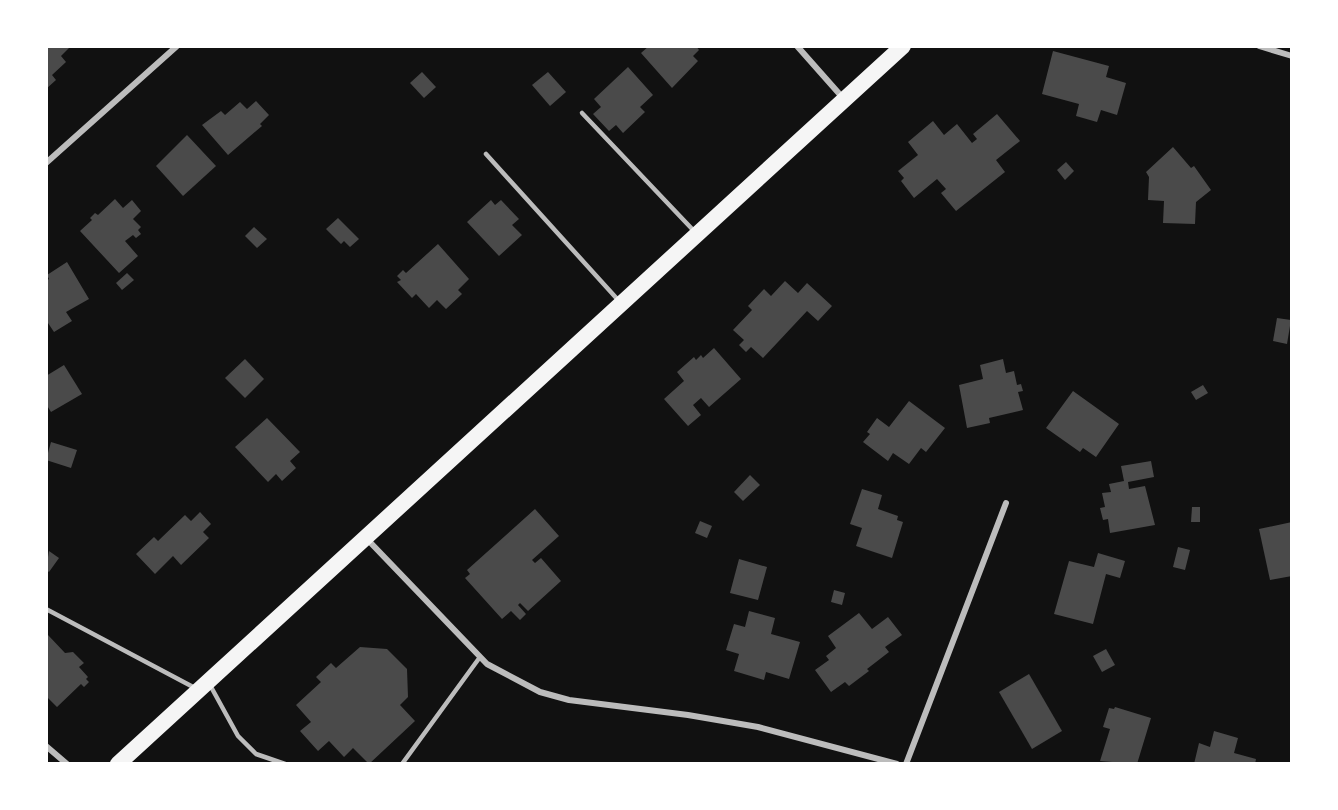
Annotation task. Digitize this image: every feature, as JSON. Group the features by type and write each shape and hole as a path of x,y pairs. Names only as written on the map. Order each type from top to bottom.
{"highway":[{"path":"118,764 364,536 903,46"}],"street":[{"path":"46,164 177,46"},
{"path":"797,46 844,99"},
{"path":"1259,46 1292,56"},
{"path":"906,764 1006,503"},
{"path":"364,536 480,657 508,676 540,692 569,700 688,715 758,727 897,764"},
{"path":"46,746 67,764"}],"lane":[{"path":"582,113 696,233"},
{"path":"486,154 621,303"},
{"path":"46,609 203,685 238,736 256,754 285,764"},
{"path":"402,764 480,657"}],"building":[{"path":"46,46 69,48 61,56 66,62 52,75 56,80 46,89"},
{"path":"649,46 696,46 699,50 693,56 698,61 672,88 641,53"},
{"path":"1053,51 1109,66 1106,77 1126,83 1117,115 1101,110 1097,122 1076,116 1079,104 1042,94"},
{"path":"628,67 653,95 640,107 645,112 623,133 616,125 609,131 593,114 601,107 594,99"},
{"path":"422,72 436,87 424,98 410,83"},
{"path":"548,72 566,92 550,106 532,85"},
{"path":"256,101 269,115 260,124 262,126 228,155 202,125 221,111 225,115 240,102 247,109"},
{"path":"997,114 1020,141 996,160 1005,172 956,211 941,193 946,189 937,179 914,198 901,181 904,178 898,171 918,155 908,142 933,121 944,135 957,124 972,143 977,139 973,134"},
{"path":"187,135 216,166 183,196 156,166"},
{"path":"1173,147 1191,168 1194,166 1211,190 1196,202 1195,224 1163,223 1164,201 1148,200 1149,177 1146,172"},
{"path":"1066,162 1074,171 1065,180 1057,170"},
{"path":"115,199 123,208 132,200 141,211 133,219 141,227 138,230 141,234 136,238 133,235 125,241 138,256 119,273 80,231 92,220 90,218 95,213 98,215"},
{"path":"491,200 495,205 501,200 519,219 512,225 522,235 499,256 467,222"},
{"path":"338,218 359,239 350,247 344,241 341,244 326,229"},
{"path":"254,227 267,239 257,248 245,236"},
{"path":"438,244 469,279 458,290 462,294 446,309 437,300 429,308 416,294 412,298 397,282 401,280 397,276 403,270 406,273"},
{"path":"67,262 89,299 66,312 72,321 54,332 46,320 46,281 49,279 47,275"},
{"path":"127,273 134,280 122,290 116,283"},
{"path":"785,281 798,293 807,283 832,306 818,321 807,311 763,358 751,347 746,352 739,345 744,340 733,330 752,310 748,306 764,289 771,296"},
{"path":"1277,318 1291,320 1287,344 1273,341"},
{"path":"714,348 741,379 709,407 701,398 693,405 701,415 688,426 664,399 684,381 677,372 694,357 696,360 701,355 703,358"},
{"path":"245,359 264,379 245,398 225,378"},
{"path":"1003,359 1006,373 1014,371 1017,385 1021,384 1023,391 1018,392 1023,410 989,418 990,423 967,428 959,385 983,379 980,365"},
{"path":"64,365 82,394 51,412 46,404 46,376"},
{"path":"1203,385 1208,393 1196,400 1191,392"},
{"path":"1073,391 1119,424 1096,457 1083,448 1080,452 1046,428"},
{"path":"909,401 945,428 926,452 921,448 909,464 893,453 888,461 863,442 870,434 867,432 877,418 889,427"},
{"path":"267,418 300,452 290,461 296,468 282,481 276,474 268,482 235,447"},
{"path":"51,442 77,450 71,468 46,460"},
{"path":"1151,461 1154,477 1128,482 1129,489 1145,486 1155,525 1110,533 1108,519 1103,520 1100,508 1105,507 1102,493 1111,492 1109,484 1124,481 1121,466"},
{"path":"750,475 760,485 743,501 734,492"},
{"path":"862,489 882,495 878,509 898,516 897,520 903,522 892,558 856,546 862,528 850,524"},
{"path":"1192,507 1200,507 1200,522 1191,522"},
{"path":"535,509 559,536 532,560 535,563 541,558 561,581 528,611 520,603 518,605 526,614 520,620 511,611 502,619 465,578 470,574 467,570"},
{"path":"200,512 211,524 203,532 209,538 181,565 173,556 155,574 136,554 154,537 158,541 185,515 191,521"},
{"path":"700,521 712,526 707,538 695,533"},
{"path":"1292,522 1292,576 1270,580 1259,529"},
{"path":"1178,547 1190,550 1185,570 1173,567"},
{"path":"49,551 59,558 49,572 46,570"},
{"path":"1098,553 1125,561 1120,578 1106,574 1093,624 1054,614 1069,561 1094,567"},
{"path":"739,559 767,567 758,600 730,593"},
{"path":"834,590 845,593 842,605 831,602"},
{"path":"749,611 775,618 771,634 800,642 789,679 766,672 764,680 734,671 739,654 726,650 734,624 745,627"},
{"path":"859,613 872,629 888,617 902,635 885,647 889,652 867,669 869,671 849,686 845,682 831,692 815,670 829,660 826,656 836,648 828,636"},
{"path":"48,635 65,653 73,652 84,663 79,667 88,677 86,679 89,682 84,687 81,684 57,707 46,696"},
{"path":"360,647 387,649 407,669 408,697 400,705 415,721 369,764 353,748 344,757 329,741 318,751 300,731 311,722 296,705 321,682 316,677 331,663 336,668"},
{"path":"1106,649 1115,665 1102,672 1093,656"},
{"path":"1029,674 1062,731 1032,749 999,692"},
{"path":"1115,707 1151,718 1137,764 1100,761 1110,729 1103,727 1109,708 1114,709"},
{"path":"1214,731 1238,738 1234,753 1256,759 1255,764 1194,764 1199,743 1210,747"}]}
